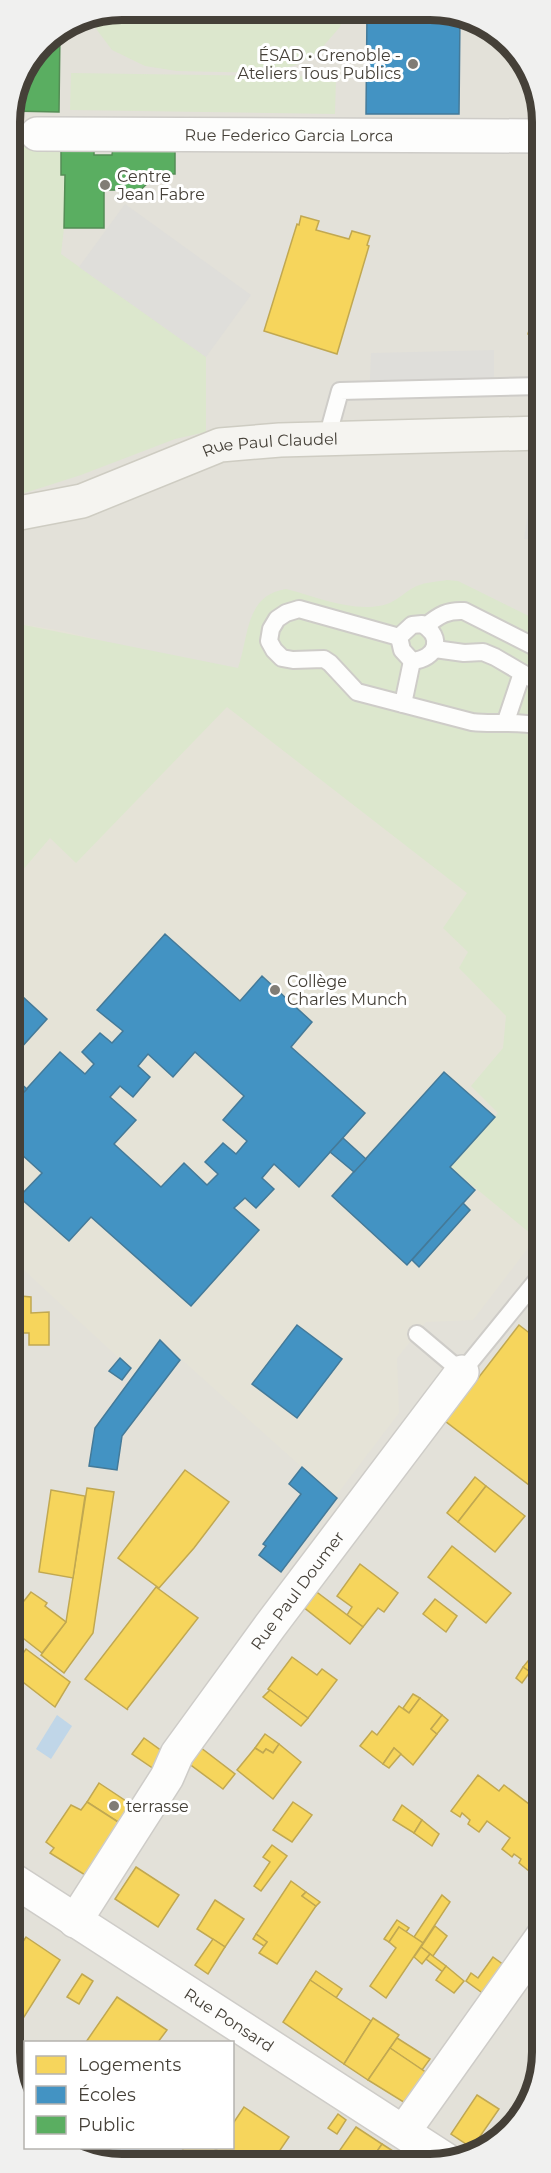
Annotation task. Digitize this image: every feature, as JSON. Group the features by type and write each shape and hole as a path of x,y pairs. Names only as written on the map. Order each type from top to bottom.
{"main road":[{"name":"Rue Paul Claudel","path":"20,513 82,501 220,445 327,438 532,432"}],"street":[{"name":"Rue Federico Garcia Lorca","path":"37,134 532,136"},
{"name":"Rue Paul Doumer","path":"75,1921 167,1777 177,1754 270,1626 462,1372"},
{"name":"Rue Ponsard","path":"20,1885 437,2153"},
{"path":"404,2132 531,1952"}],"lane":[{"path":"327,438 340,391 532,386"},
{"path":"399,637 299,609 286,612 277,619 271,629 270,641 274,650 282,658 324,659 357,692 472,722 532,725"},
{"path":"426,626 451,610 465,611 532,645"},
{"path":"399,637 412,625 422,624 430,628 435,638 435,649 429,656 412,661"},
{"path":"483,652 494,626"},
{"path":"399,637 402,650 412,661"},
{"path":"435,649 464,653 483,652 532,679"},
{"path":"403,704 412,661"},
{"path":"506,722 522,673"},
{"name":"Rue Paul Doumer","path":"462,1372 531,1288"},
{"path":"417,1334 462,1372"}],"shaded area":[{"path":"122,20 449,21 474,30 502,49 521,77 531,109 531,2058 528,2078 521,2096 502,2124 474,2143 442,2153 122,2154 102,2152 92,2149 234,2149 234,2041 24,2041 24,2081 20,2064 20,115 23,95 30,77 41,60 54,45 83,27 102,21"},
{"path":"125,204 251,295 206,357 79,267"},
{"path":"494,350 494,380 532,379 532,395 369,400 371,353"},
{"path":"532,487 532,539 524,539"},
{"name":"Collège Charles Munch","path":"20,624 63,631 532,748 531,1244 473,1320 426,1322 397,1358 399,1413 335,1497 160,1340 136,1374 20,1266"}],"green space":[{"path":"122,20 342,20 340,27 319,51 298,64 273,73 177,71 145,66 112,50 94,23"},
{"path":"71,73 336,77 335,114 70,110"},
{"path":"20,122 58,122 61,175 65,175 61,254 206,357 206,432 175,439 81,475 20,494"},
{"path":"458,581 532,617 531,1234 450,1167 498,1113 471,1086 503,1048 506,1016 459,968 468,952 443,928 467,893 227,707 76,863 50,838 20,873 20,624 238,668 247,631 256,608 263,599 273,593 286,589 349,606 375,607 390,603 411,589 429,583"}],"water":[{"path":"57,1715 72,1726 51,1759 36,1749"},
{"path":"107,2149 139,2149 147,2154 122,2154 105,2152"}],"building: Logements":[{"path":"301,216 319,221 316,230 349,239 352,231 370,236 337,354 264,331"},
{"path":"532,320 532,335 528,334"},
{"path":"20,1296 31,1297 31,1313 49,1312 49,1345 29,1345 29,1333 20,1333"},
{"path":"519,1325 531,1334 531,1487 445,1421"},
{"path":"185,1470 229,1502 194,1548 159,1588 118,1558"},
{"path":"475,1477 486,1486 458,1522 447,1513"},
{"path":"486,1486 525,1516 495,1552 458,1522"},
{"path":"87,1488 114,1492 93,1633 64,1673 41,1655 66,1622"},
{"path":"51,1490 85,1496 73,1578 39,1572"},
{"path":"452,1546 511,1593 486,1623 428,1577"},
{"path":"360,1564 398,1593 384,1612 378,1608 363,1627 347,1615 352,1607 337,1596"},
{"path":"156,1587 198,1618 128,1710 85,1679"},
{"path":"314,1590 363,1627 350,1644 302,1606"},
{"path":"31,1592 47,1603 45,1606 66,1622 42,1653 20,1636 20,1606"},
{"path":"435,1599 457,1616 446,1632 423,1614"},
{"path":"26,1649 70,1682 55,1707 20,1680 20,1658"},
{"path":"292,1657 317,1675 322,1669 337,1680 308,1718 268,1689"},
{"path":"531,1657 530,1672 523,1667"},
{"path":"523,1667 530,1672 522,1683 516,1678"},
{"path":"270,1690 308,1718 301,1726 263,1697"},
{"path":"413,1694 420,1698 409,1713 403,1708"},
{"path":"420,1698 442,1715 431,1729 437,1734 413,1765 394,1748 383,1764 360,1746 372,1731 377,1735 399,1706 409,1713"},
{"path":"442,1715 448,1720 437,1734 431,1729"},
{"path":"265,1734 279,1744 273,1753 266,1749 263,1753 255,1748"},
{"path":"144,1738 166,1754 154,1769 132,1754"},
{"path":"196,1744 235,1774 223,1789 184,1760"},
{"path":"279,1744 301,1762 273,1799 237,1770 255,1748 263,1753 266,1749 273,1753"},
{"path":"394,1748 401,1754 389,1768 383,1764"},
{"path":"478,1775 499,1791 504,1785 531,1806 531,1868 529,1871 519,1863 521,1859 514,1854 512,1857 502,1849 510,1838 487,1821 479,1832 468,1824 470,1820 462,1813 460,1817 451,1811"},
{"name":"terrasse","path":"99,1783 141,1811 129,1829 87,1802"},
{"path":"87,1802 129,1829 93,1880 50,1853 54,1848 46,1842 71,1805 81,1810"},
{"path":"293,1802 312,1815 292,1842 273,1830"},
{"path":"402,1805 422,1820 414,1833 393,1820"},
{"path":"422,1820 439,1834 432,1846 414,1833"},
{"path":"272,1845 287,1856 261,1891 254,1886 270,1862 263,1857"},
{"path":"136,1867 179,1895 158,1927 115,1899"},
{"path":"291,1881 306,1892 302,1896 316,1906 277,1964 259,1953 267,1942 256,1934"},
{"path":"306,1892 320,1902 316,1906 302,1896"},
{"path":"442,1895 450,1902 423,1943 414,1937"},
{"path":"215,1900 244,1919 225,1947 197,1929"},
{"path":"397,1920 409,1928 406,1932 399,1927 389,1942 384,1939"},
{"path":"435,1926 447,1936 433,1956 421,1947"},
{"path":"399,1927 423,1943 386,1998 370,1986 396,1948 389,1942"},
{"path":"256,1934 267,1942 264,1946 253,1939"},
{"path":"26,1937 60,1960 20,2023 20,1946"},
{"path":"213,1939 225,1947 208,1974 195,1965"},
{"path":"421,1947 430,1954 422,1964 414,1957"},
{"path":"430,1954 446,1966 443,1972 426,1959"},
{"path":"493,1957 508,1968 488,1997 466,1981 471,1973 478,1978"},
{"path":"446,1966 464,1981 454,1993 436,1980"},
{"path":"316,1971 342,1989 336,1998 310,1980"},
{"path":"82,1974 93,1981 79,2004 67,1997"},
{"path":"310,1980 371,2021 344,2064 283,2022"},
{"path":"117,1997 167,2030 159,2041 87,2041"},
{"path":"373,2018 399,2035 368,2080 344,2064"},
{"path":"397,2038 430,2059 422,2070 390,2048"},
{"path":"390,2048 430,2075 410,2106 368,2080"},
{"path":"477,2095 499,2109 474,2143 468,2145 451,2134"},
{"path":"244,2107 289,2137 277,2154 184,2154 181,2152 183,2149 234,2149 234,2122"},
{"path":"338,2114 346,2120 337,2134 328,2128"},
{"path":"356,2127 382,2144 375,2154 337,2154"},
{"path":"382,2144 398,2154 375,2154"}],"building: Écoles":[{"name":"ÉSAD • Grenoble - Ateliers Tous Publics","path":"367,20 429,20 460,24 459,114 366,114"},
{"path":"165,934 240,1001 262,976 312,1022 291,1047 365,1113 299,1187 274,1164 262,1178 274,1189 256,1208 245,1198 234,1208 259,1230 191,1306 91,1217 69,1241 20,1198 42,1173 20,1153 20,1096 60,1052 85,1074 94,1064 82,1052 100,1033 112,1043 123,1031 97,1010","holes":["195,1052 244,1096 223,1120 247,1141 236,1154 223,1143 205,1162 218,1174 207,1185 184,1163 161,1187 114,1144 136,1120 110,1097 120,1086 133,1097 150,1077 138,1066 148,1054 173,1077"]},
{"path":"20,994 47,1019 20,1049"},
{"path":"444,1072 495,1117 450,1167 475,1190 407,1265 332,1196"},
{"path":"20,1083 27,1089 20,1096"},
{"path":"343,1138 366,1159 354,1172 330,1152"},
{"path":"463,1203 470,1210 419,1267 412,1260"},
{"path":"297,1325 342,1359 297,1418 252,1384"},
{"path":"160,1340 180,1360 122,1436 117,1470 89,1466 95,1428"},
{"path":"120,1358 131,1368 122,1380 109,1371"},
{"path":"302,1467 337,1498 281,1572 259,1555 266,1546 263,1544 301,1494 289,1484"}],"building: Public":[{"path":"60,41 59,112 21,111 23,95 30,77 41,60"},
{"name":"Centre Jean Fabre","path":"61,147 94,147 94,155 112,155 113,147 175,148 175,174 150,174 150,181 133,197 126,190 104,190 104,228 64,228 65,175 61,175"}],"place":[{"name":"ÉSAD • Grenoble - Ateliers Tous Publics","path":"413,64"},
{"name":"Centre Jean Fabre","path":"105,185"},
{"name":"Collège Charles Munch","path":"275,990"},
{"name":"terrasse","path":"114,1806"}]}
